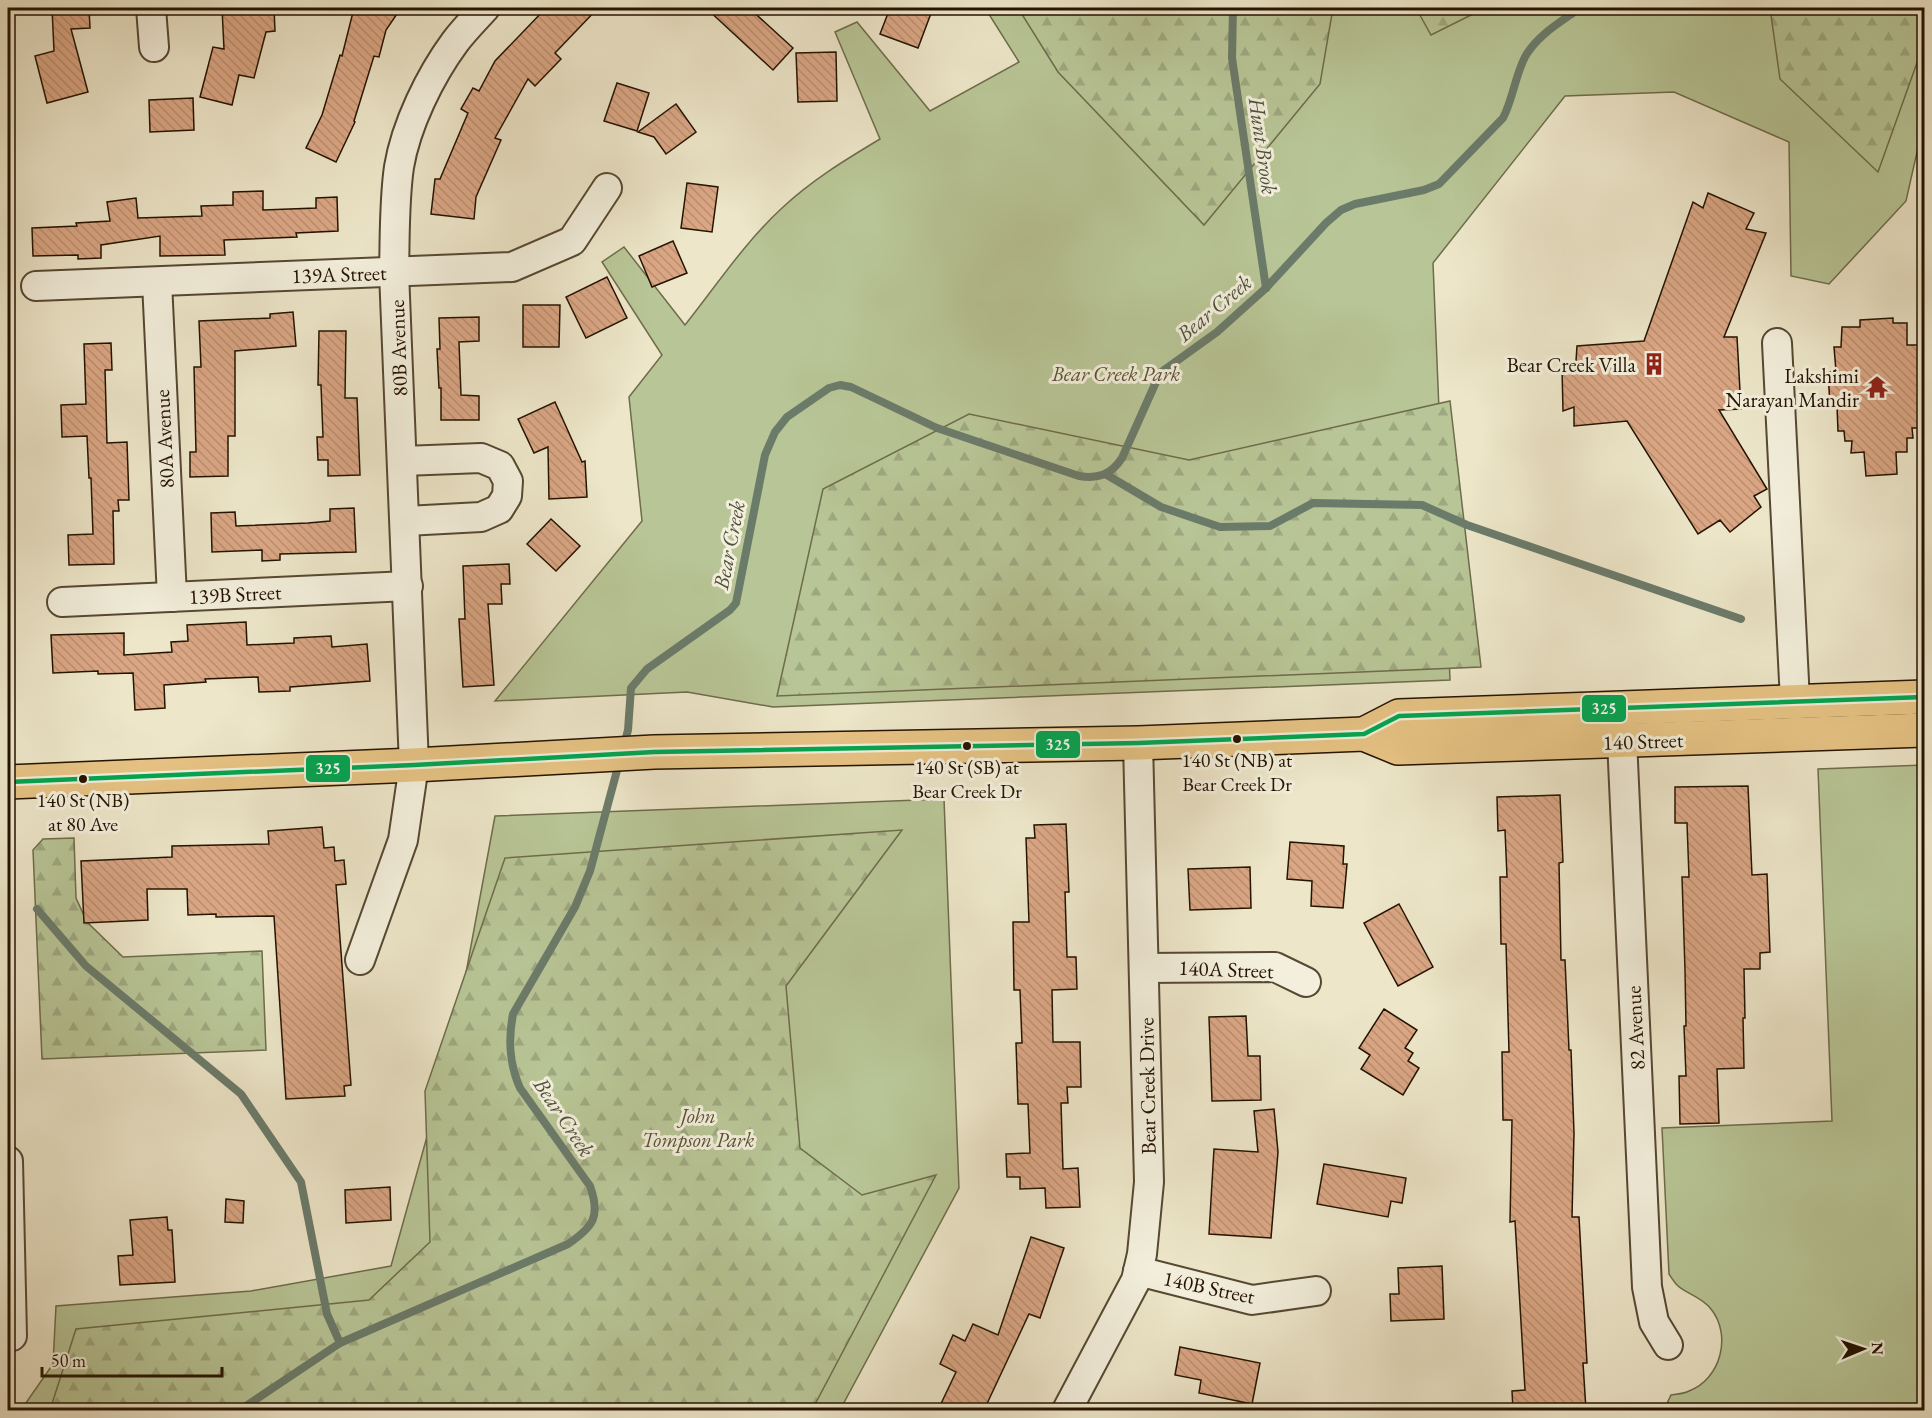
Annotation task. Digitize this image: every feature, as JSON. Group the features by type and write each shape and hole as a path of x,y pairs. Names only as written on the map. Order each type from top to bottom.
{"main road":[{"name":"140 Street","path":"1364,734 1399,716 1924,697"},
{"name":"140 Street","path":"8,782 414,765 654,752 1138,743 1364,734 1398,748 1924,730"}],"street":[{"path":"151,8 154,47"},
{"name":"80B Avenue","path":"360,960 403,840 414,765 406,521 394,272 396,203 400,166 407,132 418,105 454,43 485,8"},
{"name":"139A Street","path":"36,286 512,267 572,241 607,188"},
{"name":"80A Avenue","path":"157,282 172,597"},
{"path":"1777,343 1795,701"},
{"path":"403,461 481,458 500,465 508,481 507,496 499,509 481,516 406,521"},
{"name":"139B Street","path":"62,602 408,586"},
{"name":"82 Avenue","path":"1621,707 1647,1287 1654,1322 1668,1345"},
{"name":"Bear Creek Drive","path":"1067,1410 1136,1280 1142,1254 1149,1182 1138,743"},
{"name":"140A Street","path":"1144,968 1275,967 1306,982"},
{"path":"8,1161 12,1336"},
{"name":"140B Street","path":"1138,1271 1252,1300 1316,1291"}],"green space":[{"name":"Bear Creek Park","path":"985,8 1924,8 1924,121 1906,201 1829,284 1791,276 1789,142 1674,92 1565,96 1433,263 1450,680 773,707 687,692 495,701 642,521 629,397 662,355 602,262 624,247 685,325 768,221 817,179 880,139 835,32 857,22 930,111 1019,62"},
{"path":"1018,8 1333,8 1320,84 1204,225 1058,72"},
{"path":"1416,8 1485,8 1431,35"},
{"path":"1770,8 1924,8 1924,43 1878,172 1780,79"},
{"path":"1450,401 1481,667 777,696 823,489 969,414 1189,460"},
{"path":"1924,765 1924,1410 1664,1410 1671,1395 1687,1392 1709,1377 1716,1367 1722,1343 1721,1331 1711,1309 1703,1301 1676,1284 1669,1274 1662,1128 1832,1121 1818,769"},
{"name":"John Tompson Park","path":"944,799 959,1188 840,1410 21,1410 53,1364 56,1306 251,1291 391,1266 453,1043 495,816"},
{"name":"John Tompson Park","path":"902,830 786,986 800,1148 862,1195 936,1175 812,1410 50,1410 76,1329 369,1300 430,1242 425,1091 505,858"},
{"path":"74,838 76,898 87,922 123,957 262,951 266,1050 42,1059 33,850 43,839"}],"building":[{"path":"52,8 89,8 90,28 71,29 88,92 47,103 35,56 54,51"},
{"path":"222,8 274,8 275,31 266,32 254,78 239,75 232,105 200,97 213,47 224,49"},
{"path":"354,8 401,8 386,30 379,57 374,56 355,122 336,162 306,148 322,115 340,55 342,56"},
{"path":"546,8 598,8 555,53 561,59 535,86 528,79 495,138 501,140 476,197 474,219 431,214 435,179 440,179 468,113 461,109 473,88 479,91 495,61"},
{"path":"706,8 749,8 793,48 773,70"},
{"path":"890,8 933,8 918,48 880,34"},
{"path":"836,52 837,101 798,102 796,53"},
{"path":"617,83 649,93 637,131 604,121"},
{"path":"193,98 194,130 150,132 149,100"},
{"path":"676,104 696,132 666,154 654,137 638,132"},
{"path":"687,183 718,187 712,232 681,228"},
{"path":"263,191 263,210 316,208 316,198 337,197 338,231 296,233 297,237 224,240 225,255 160,256 160,236 101,245 101,258 78,259 78,255 33,256 32,228 77,226 76,223 110,221 107,202 136,198 138,218 202,216 201,206 233,205 233,192"},
{"name":"Bear Creek Villa","path":"1708,193 1754,213 1746,229 1766,233 1724,337 1737,337 1741,409 1719,410 1767,489 1754,496 1761,507 1730,532 1720,520 1698,534 1627,421 1574,426 1574,407 1563,411 1562,368 1576,361 1577,346 1644,341 1693,202 1703,208"},
{"path":"673,241 687,273 652,287 639,256"},
{"path":"607,277 627,318 586,338 566,297"},
{"path":"523,305 560,305 559,347 523,347"},
{"path":"293,312 296,346 235,351 235,436 228,436 228,476 190,477 190,452 196,452 194,367 201,367 199,321 270,318 270,314"},
{"path":"479,317 479,341 459,342 461,395 479,396 479,420 441,420 437,349 440,349 439,318"},
{"name":"Lakshimi Narayan Mandir","path":"1893,318 1893,323 1907,323 1907,345 1919,345 1919,370 1924,369 1924,403 1921,403 1922,428 1912,428 1913,438 1907,438 1907,452 1896,452 1897,474 1866,476 1864,452 1851,453 1852,441 1845,441 1844,431 1838,431 1837,406 1830,405 1828,372 1836,371 1834,347 1841,347 1842,327 1860,327 1860,320"},
{"path":"319,331 346,331 345,398 357,398 360,475 328,476 328,460 318,460 317,437 323,437 321,385 318,385"},
{"path":"111,343 112,370 105,370 107,443 127,442 129,500 118,500 119,511 113,511 114,564 69,565 68,535 93,534 91,478 89,478 87,436 62,437 61,405 86,404 84,344"},
{"path":"555,402 582,462 585,461 587,497 549,499 548,447 534,453 518,419"},
{"path":"354,508 356,552 280,554 280,560 262,561 262,550 212,552 211,513 235,512 236,526 330,521 330,509"},
{"path":"551,519 580,546 556,571 527,544"},
{"path":"509,564 510,584 501,584 502,604 488,604 494,685 463,687 459,619 465,619 463,566"},
{"path":"246,622 247,645 294,643 294,638 331,636 332,647 367,644 370,681 290,687 290,691 259,692 258,677 205,679 206,682 164,685 165,708 135,710 133,673 98,674 98,671 53,673 51,635 124,633 124,655 172,652 171,642 188,641 187,625"},
{"path":"1748,786 1752,875 1767,874 1770,952 1760,953 1760,969 1744,969 1744,1068 1717,1069 1719,1123 1680,1124 1679,1076 1686,1076 1682,877 1689,877 1687,823 1675,823 1675,787"},
{"path":"1560,795 1563,862 1559,863 1561,960 1565,960 1569,1050 1571,1050 1574,1133 1572,1217 1579,1217 1587,1363 1583,1363 1586,1410 1513,1410 1512,1391 1525,1390 1515,1221 1510,1222 1512,1120 1503,1120 1502,1052 1509,1052 1506,944 1501,944 1500,877 1507,877 1505,830 1498,831 1497,797"},
{"path":"1066,824 1069,892 1065,892 1067,957 1076,957 1077,989 1052,990 1053,1042 1080,1042 1081,1087 1067,1087 1068,1103 1061,1103 1063,1169 1078,1168 1080,1207 1046,1208 1045,1188 1020,1189 1020,1177 1007,1177 1006,1154 1030,1153 1028,1104 1018,1104 1016,1043 1022,1043 1020,990 1014,990 1013,922 1029,922 1026,838 1035,838 1034,825"},
{"path":"322,827 324,848 334,847 335,861 344,860 346,884 336,885 351,1085 344,1086 345,1096 286,1099 274,916 188,915 187,889 147,889 148,920 84,923 81,861 172,857 172,846 269,844 268,831"},
{"path":"1290,842 1344,846 1343,864 1347,864 1343,908 1311,906 1312,881 1287,879"},
{"path":"1250,867 1251,908 1190,910 1188,869"},
{"path":"1399,904 1433,967 1398,986 1364,923"},
{"path":"1384,1009 1417,1030 1405,1048 1413,1053 1408,1061 1419,1068 1403,1095 1361,1069 1370,1055 1359,1048"},
{"path":"1246,1016 1248,1056 1260,1056 1261,1100 1212,1101 1209,1017"},
{"path":"1274,1109 1278,1152 1271,1238 1209,1234 1214,1149 1258,1152 1254,1111"},
{"path":"1324,1164 1406,1178 1402,1203 1391,1201 1388,1217 1317,1204"},
{"path":"390,1187 391,1220 346,1223 345,1190"},
{"path":"226,1199 244,1201 243,1223 225,1222"},
{"path":"167,1217 168,1230 172,1230 175,1282 120,1285 118,1256 133,1255 130,1220"},
{"path":"1031,1237 1064,1248 1040,1318 1029,1314 984,1410 938,1410 956,1372 940,1364 953,1335 965,1341 973,1324 998,1335"},
{"path":"1442,1266 1444,1319 1391,1321 1390,1294 1399,1294 1398,1268"},
{"path":"1180,1347 1260,1363 1252,1404 1199,1393 1201,1380 1175,1375"}],"waterway":[{"name":"Hunt Brook","path":"1233,8 1232,58 1266,288"},
{"name":"Bear Creek","path":"624,745 628,730 631,688 647,669 730,610 736,603 765,455 775,432 787,417 829,388 840,385 851,387 937,428 1079,476 1092,477 1109,472 1122,458 1160,373 1217,332 1266,288 1326,223 1341,210 1355,204 1424,190 1439,184 1503,118 1522,64 1530,49 1550,30 1580,8"},
{"path":"1107,475 1161,507 1220,527 1270,526 1313,503 1422,505 1467,525 1741,619"},
{"name":"Bear Creek","path":"240,1410 340,1343 568,1244 584,1232 593,1220 595,1206 590,1186 520,1088 516,1079 510,1033 513,1014 575,907 590,871 619,763"},
{"path":"37,909 86,966 241,1094 301,1182 327,1314 340,1343"}],"transit line":[{"name":"325","path":"8,782 414,765 654,752 1138,743 1364,734 1399,716 1924,697"}],"place":[{"name":"Bear Creek Villa","path":"1654,364"},
{"name":"Lakshimi Narayan Mandir","path":"1877,387"},
{"name":"140 St (NB) at Bear Creek Dr","path":"1237,739"},
{"name":"140 St (SB) at Bear Creek Dr","path":"967,746"},
{"name":"140 St (NB) at 80 Ave","path":"83,779"}]}
